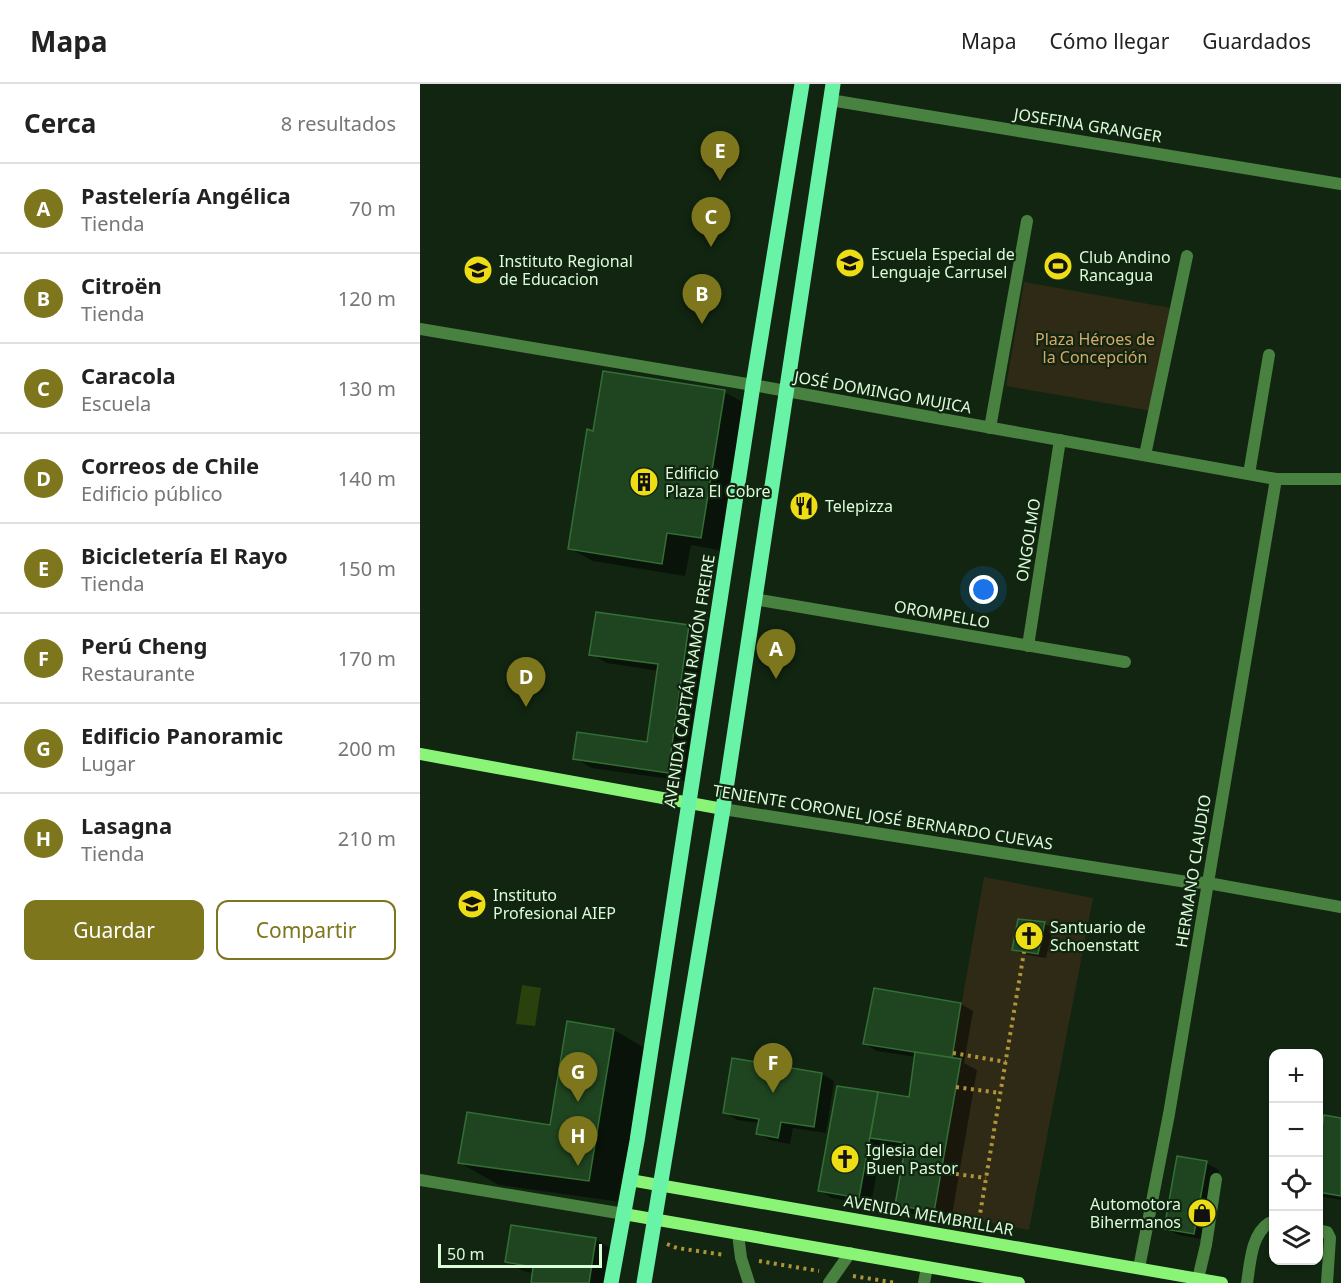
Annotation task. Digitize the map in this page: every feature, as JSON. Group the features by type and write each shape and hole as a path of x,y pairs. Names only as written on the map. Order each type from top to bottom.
{"main road":[{"name":"AVENIDA CAPITÁN RAMÓN FREIRE","path":"611,1283 630,1180 802,84"},
{"path":"644,1283 723,809 833,84"},
{"name":"TENIENTE CORONEL JOSÉ BERNARDO CUEVAS","path":"420,754 723,809"},
{"name":"AVENIDA MEMBRILLAR","path":"630,1180 1222,1283"},
{"path":"624,1214 1019,1283"}],"street":[{"name":"JOSEFINA GRANGER","path":"830,100 1341,184"},
{"path":"990,428 1027,222"},
{"path":"1145,455 1186,256"},
{"name":"JOSÉ DOMINGO MUJICA","path":"420,329 753,385 1276,479 1341,479"},
{"path":"1249,474 1269,355"},
{"name":"ONGOLMO","path":"1028,646 1060,440"},
{"name":"HERMANO CLAUDIO","path":"1139,1268 1169,1114 1276,479"},
{"name":"OROMPELLO","path":"754,599 1125,662"},
{"name":"TENIENTE CORONEL JOSÉ BERNARDO CUEVAS","path":"723,809 1186,882 1208,883 1341,907"},
{"path":"1198,1279 1206,1245 1216,1179"},
{"path":"420,1180 624,1214"},
{"path":"1247,1283 1260,1230 1269,1223"},
{"path":"1323,1231 1327,1232 1330,1238 1327,1283"},
{"path":"738,1234 741,1258 749,1283"},
{"path":"829,1283 850,1253"},
{"path":"924,1283 927,1267"}],"path":[{"path":"979,1220 1024,952"},
{"path":"952,1053 1006,1062"},
{"path":"956,1087 1000,1093"},
{"path":"941,1172 986,1178"}],"green space":[{"name":"Plaza Héroes de la Concepción","path":"1024,282 1171,308 1152,411 1006,386"},
{"path":"984,877 1093,898 1029,1230 934,1212 961,1059 952,1058"}],"shaded area":[{"path":"522,985 541,988 535,1026 516,1024"}],"building":[{"name":"Edificio Plaza El Cobre","path":"603,371 725,390 701,538 667,533 662,564 568,549 587,429 593,431"},
{"path":"596,612 689,625 668,773 573,759 577,732 647,742 658,664 589,655"},
{"name":"Santuario de Schoenstatt","path":"1018,919 1045,922 1038,954 1012,950"},
{"path":"874,988 961,1003 952,1058 863,1044"},
{"path":"567,1021 614,1029 589,1181 458,1163 467,1112 550,1125"},
{"path":"915,1052 961,1059 934,1212 895,1205 906,1143 870,1138 878,1092 909,1097"},
{"path":"732,1058 822,1073 814,1127 781,1122 778,1138 756,1134 759,1119 723,1113"},
{"name":"Iglesia del Buen Pastor","path":"837,1086 878,1092 859,1198 818,1191"},
{"path":"1324,1115 1341,1118 1341,1196 1323,1193"},
{"path":"1177,1156 1207,1161 1194,1234 1164,1229"},
{"path":"511,1225 596,1238 589,1283 531,1283 533,1267 505,1262"}],"place":[{"name":"Bicicletería El Rayo","path":"720,181"},
{"name":"Caracola","path":"711,247"},
{"name":"Escuela Especial de Lenguaje Carrusel","path":"850,263"},
{"name":"Club Andino Rancagua","path":"1058,266"},
{"name":"Instituto Regional de Educacion","path":"478,270"},
{"name":"Citroën","path":"702,324"},
{"name":"Edificio Plaza El Cobre","path":"644,482"},
{"name":"Telepizza","path":"804,506"},
{"name":"Pastelería Angélica","path":"776,679"},
{"name":"Correos de Chile","path":"526,707"},
{"name":"Instituto Profesional AIEP","path":"472,904"},
{"name":"Santuario de Schoenstatt","path":"1029,936"},
{"name":"Perú Cheng","path":"773,1093"},
{"name":"Edificio Panoramic","path":"578,1102"},
{"name":"Iglesia del Buen Pastor","path":"845,1159"},
{"name":"Lasagna","path":"578,1166"},
{"name":"Automotora Bihermanos","path":"1202,1213"}]}
